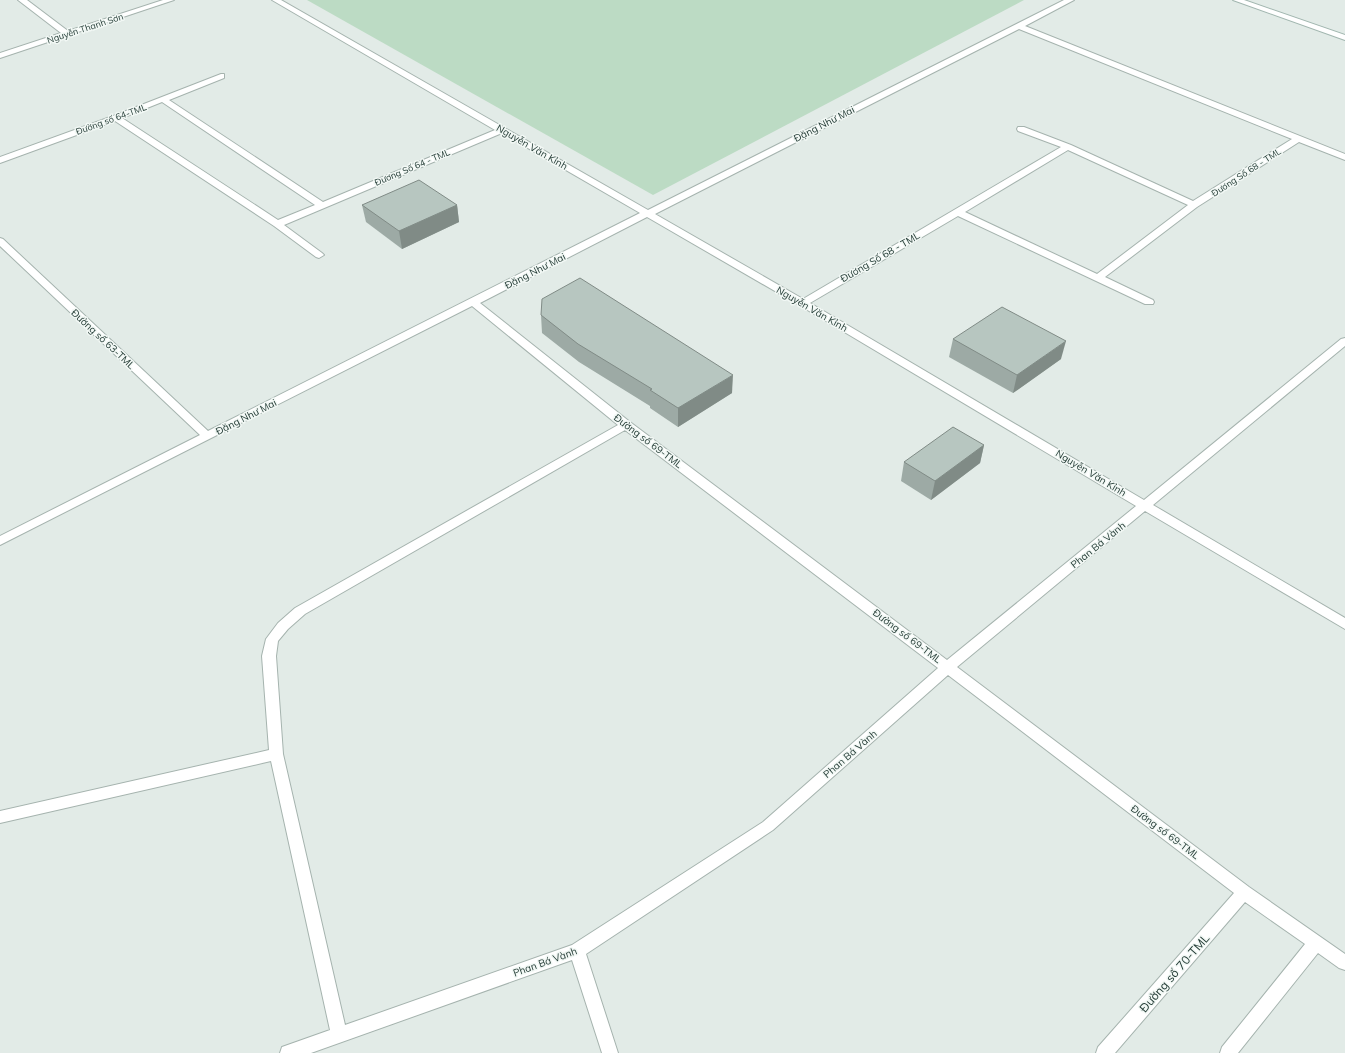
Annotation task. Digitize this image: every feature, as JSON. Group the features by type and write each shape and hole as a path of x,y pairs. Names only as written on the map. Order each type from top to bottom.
{"street":[{"path":"22,0 67,34"},
{"name":"Nguyễn Thanh Sơn","path":"0,56 170,0"},
{"name":"Nguyễn Văn Kỉnh","path":"276,0 803,303 1345,624"},
{"name":"Đặng Như Mai","path":"0,541 1070,0"},
{"path":"1237,0 1345,38"},
{"path":"1018,26 1345,158"},
{"name":"Đường số 64-TML","path":"0,160 164,100 221,76"},
{"path":"164,100 322,205"},
{"path":"116,118 277,224 319,255"},
{"path":"1021,129 1068,147 1194,205"},
{"name":"Đương Số 64 - TML","path":"277,224 502,130"},
{"name":"Đương Số 68 - TML","path":"1098,278 1194,205 1298,139"},
{"name":"Đương Số 68 - TML","path":"803,303 1068,147"},
{"path":"958,212 1149,302"},
{"name":"Đường số 63-TML","path":"0,241 207,436"},
{"name":"Đường số 69-TML","path":"473,302 626,425 1244,892 1345,963"},
{"name":"Phan Bá Vành","path":"288,1053 577,951 768,826 948,667 1146,506 1345,341"},
{"path":"340,1035 276,754 269,656 272,639 283,626 300,611 626,425"},
{"path":"0,817 276,754"},
{"name":"Đường số 70-TML","path":"1104,1053 1244,892"},
{"path":"1228,1053 1316,943"},
{"path":"577,951 610,1053"}],"green space":[{"path":"307,0 1024,0 653,195"}],"building":[{"path":"419,180 457,205 399,231 362,205"},
{"path":"580,278 733,375 678,408 650,390 652,389 578,344 541,315 542,299"},
{"path":"1002,307 1066,341 1017,375 953,339"},
{"path":"953,427 984,445 935,481 904,462"}]}
